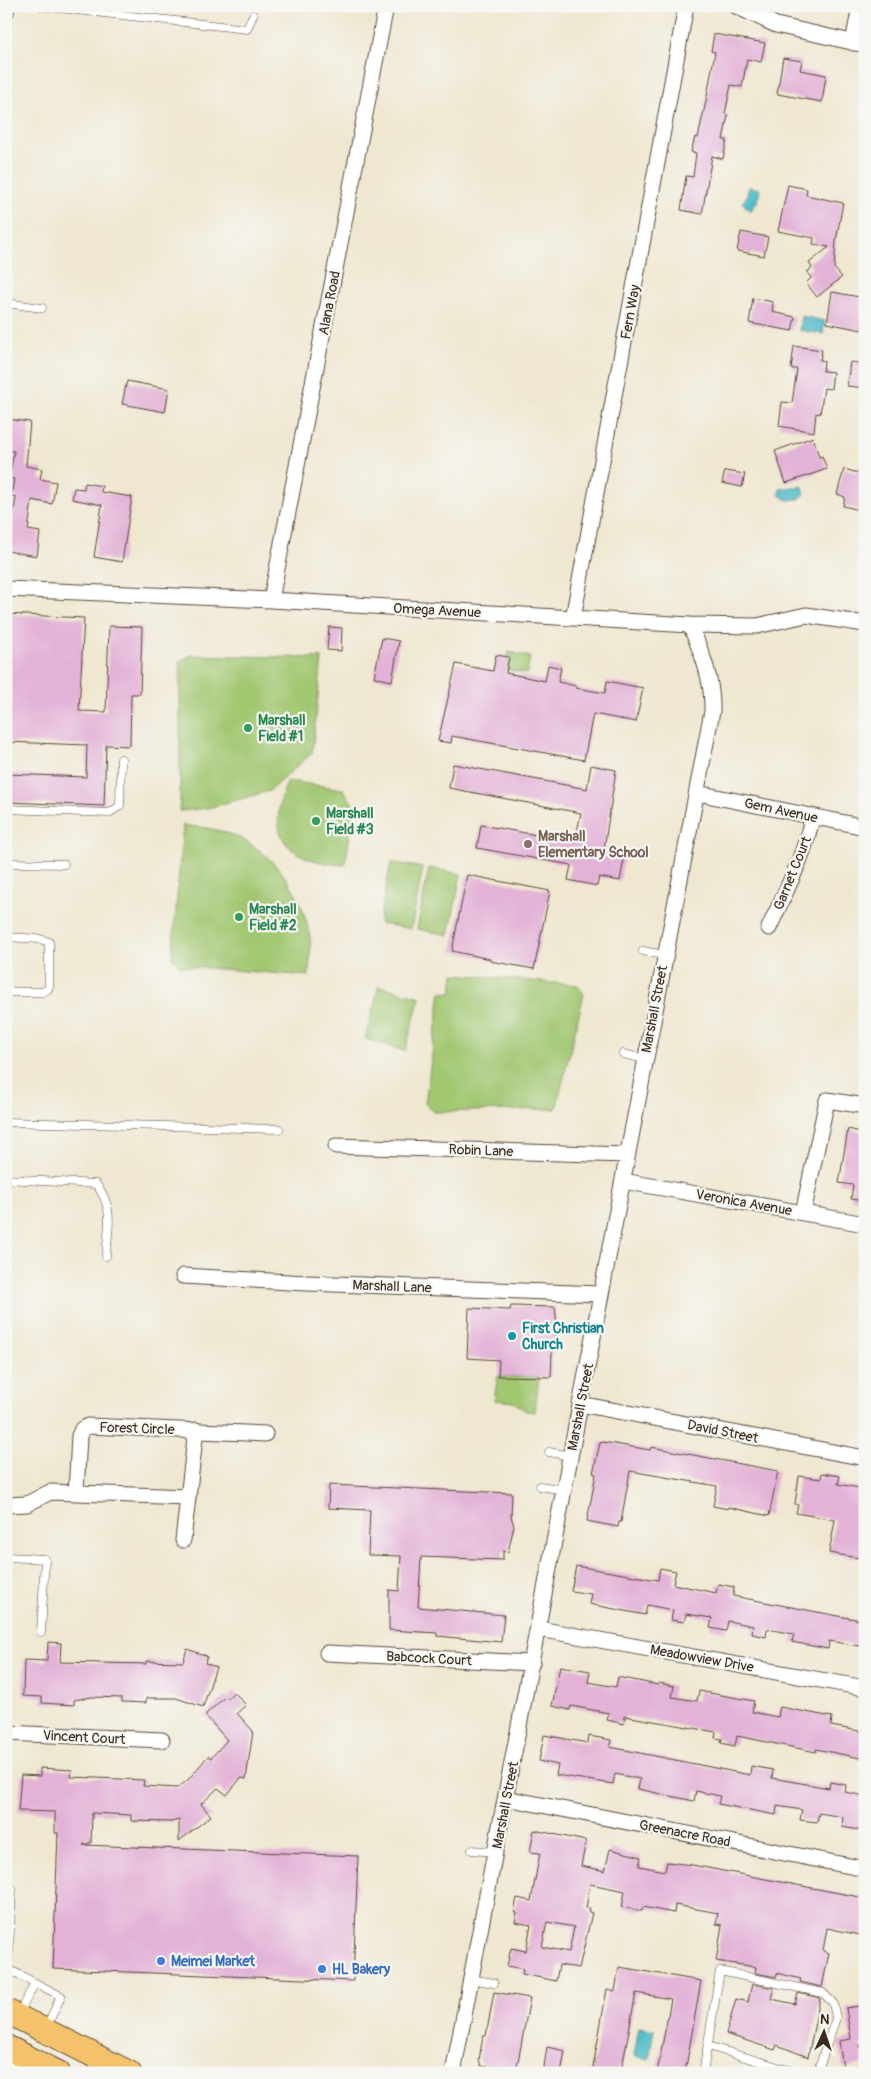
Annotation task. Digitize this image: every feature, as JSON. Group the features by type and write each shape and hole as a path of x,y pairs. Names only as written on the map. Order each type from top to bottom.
{"main road":[{"path":"10,2018 45,2031 129,2073"},
{"path":"10,2018 100,2073"},
{"path":"11,2058 58,2073"}],"street":[{"path":"6,12 7,6"},
{"name":"Alana Road","path":"271,600 386,6"},
{"name":"Fern Way","path":"573,618 686,6"},
{"path":"736,6 776,25 859,44 860,6"},
{"name":"Omega Avenue","path":"6,589 271,600 690,625 757,626 806,615 865,624"},
{"name":"Marshall Street","path":"453,2073 539,1629 664,955 697,793 712,702 703,654 690,625"},
{"name":"Gem Avenue","path":"697,793 865,827"},
{"name":"Garnet Court","path":"769,928 801,858 812,817"},
{"path":"803,1213 826,1100 865,1106"},
{"name":"Robin Lane","path":"336,1146 627,1155"},
{"name":"Veronica Avenue","path":"623,1181 865,1224"},
{"name":"Marshall Lane","path":"184,1276 306,1283 600,1294"},
{"name":"David Street","path":"580,1404 865,1458"},
{"name":"Forest Circle","path":"76,1493 79,1436 85,1428 196,1430 265,1434"},
{"path":"183,1540 196,1430"},
{"path":"6,1505 27,1504 50,1492 188,1497"},
{"name":"Meadowview Drive","path":"539,1629 865,1688"},
{"name":"Babcock Court","path":"326,1653 532,1663"},
{"name":"Vincent Court","path":"6,1733 162,1740"},
{"name":"Greenacre Road","path":"506,1798 865,1869"}],"lane":[{"path":"41,6 247,29 253,15"},
{"path":"6,303 42,308"},
{"path":"6,810 109,812 120,806 121,759"},
{"path":"6,862 64,864"},
{"path":"6,937 40,939 49,942 48,989 34,993 6,992"},
{"path":"643,951 664,955"},
{"path":"623,1054 645,1059"},
{"path":"6,1122 279,1128"},
{"path":"6,1179 96,1184 107,1198 109,1211 106,1256"},
{"path":"549,1452 570,1456"},
{"path":"540,1486 564,1490"},
{"path":"6,1557 44,1560 41,1632"},
{"path":"472,1850 496,1852"},
{"path":"12,1889 8,1969 61,1996 45,2031"},
{"path":"704,2073 720,1971 823,1992 833,2003 836,2018 817,2073"},
{"path":"471,1979 494,1984"},
{"path":"10,2018 35,1983"},
{"path":"708,2046 798,2073"}],"green space":[{"path":"509,652 530,657 527,674 505,669"},
{"name":"Marshall Field #1","path":"191,655 322,658 312,753 269,791 208,808 180,811 180,661"},
{"name":"Marshall Field #3","path":"288,781 343,789 355,807 345,865 325,863 309,858 295,852 286,843 280,831 278,817"},
{"name":"Marshall Field #2","path":"183,825 213,829 235,836 252,845 279,869 299,901 306,919 311,943 309,976 180,966 172,957"},
{"path":"391,862 423,868 411,929 379,923"},
{"path":"429,868 461,874 449,935 417,929"},
{"path":"454,974 577,985 584,994 556,1109 433,1112 425,1103 441,992 452,993"},
{"path":"379,986 420,997 405,1051 365,1039"},
{"path":"498,1376 539,1377 535,1412 526,1411 514,1402 494,1400"}],"water":[{"path":"749,187 760,189 758,201 750,211 742,202 746,198"},
{"path":"801,316 825,321 823,334 799,330"},
{"path":"803,487 805,494 799,499 788,500 779,495 780,489"},
{"path":"639,2027 654,2030 649,2059 634,2056"}],"building":[{"path":"714,34 765,43 761,62 747,59 742,87 731,85 725,114 728,115 723,140 727,140 723,159 712,156 702,214 681,210 686,176 693,177 696,153 691,152 695,137 698,138 706,101 715,52 711,51"},
{"path":"783,58 802,61 800,70 826,75 822,102 777,94"},
{"path":"788,185 807,189 806,195 843,203 836,241 834,268 842,277 817,297 806,283 811,278 807,272 812,268 809,263 829,247 813,244 814,238 778,231"},
{"path":"741,232 768,237 764,256 737,251"},
{"path":"832,292 865,298 862,330 827,323"},
{"path":"753,298 773,302 772,312 795,317 792,331 749,323"},
{"path":"794,346 822,350 820,360 824,361 823,371 833,372 831,389 824,388 820,414 816,413 814,432 779,426 782,402 792,403 797,369 791,369"},
{"path":"850,362 865,364 865,388 847,386"},
{"path":"127,381 169,389 165,412 122,404"},
{"path":"6,419 30,422 26,466 42,469 40,479 56,482 52,504 32,500 28,530 40,532 37,556 7,551 16,497 11,496 14,479 9,478 14,451 6,451"},
{"path":"813,437 819,457 822,456 827,469 786,483 775,451"},
{"path":"844,469 865,475 865,502 862,502 860,510 843,506 845,497 837,494"},
{"path":"725,471 745,474 742,487 722,483"},
{"path":"85,483 102,486 101,492 132,497 122,562 94,557 102,505 72,499 74,488 84,489"},
{"path":"6,614 84,618 79,711 106,712 109,626 142,627 140,694 131,694 130,746 106,745 104,806 6,802 6,774 86,777 87,745 6,742"},
{"path":"329,627 342,628 341,651 327,650"},
{"path":"382,638 399,641 392,681 374,677"},
{"path":"496,655 509,657 506,673 545,681 548,665 561,668 558,682 576,686 576,688 605,693 607,681 643,688 636,722 593,714 584,760 452,736 451,743 438,741 456,664 493,671"},
{"path":"453,764 587,789 591,765 616,770 604,849 625,853 620,881 599,877 597,886 568,880 571,865 477,848 481,825 575,842 581,813 449,788"},
{"path":"467,875 550,891 534,969 490,961 490,959 452,951"},
{"path":"848,1129 865,1133 865,1201 851,1199 853,1185 839,1183"},
{"name":"First Christian Church","path":"511,1306 555,1307 557,1327 552,1353 551,1377 498,1376 499,1360 467,1358 469,1308 510,1310"},
{"path":"600,1443 650,1450 651,1447 778,1471 769,1516 728,1507 728,1509 713,1506 717,1486 630,1471 621,1522 619,1522 618,1527 587,1521 596,1474 593,1473"},
{"path":"822,1473 840,1476 838,1484 865,1489 865,1559 829,1553 835,1520 796,1513 798,1505 795,1504 799,1476 821,1479"},
{"path":"329,1485 512,1493 511,1516 514,1526 508,1552 503,1551 503,1560 421,1557 418,1607 504,1615 501,1642 437,1636 437,1633 389,1630 389,1590 399,1591 401,1556 368,1555 370,1510 328,1508"},
{"path":"576,1566 658,1580 660,1568 676,1571 673,1584 716,1593 718,1584 734,1587 733,1596 865,1621 865,1647 829,1641 828,1649 792,1642 794,1634 767,1629 766,1637 752,1634 753,1626 728,1621 726,1631 710,1628 712,1618 686,1614 684,1622 671,1620 673,1610 647,1605 645,1615 589,1604 591,1594 571,1591"},
{"path":"48,1642 61,1643 60,1662 146,1664 146,1661 183,1662 187,1649 207,1656 205,1663 216,1667 203,1707 176,1698 146,1698 146,1703 122,1702 122,1698 92,1697 74,1700 74,1705 42,1703 42,1697 23,1696 24,1660 47,1661"},
{"path":"560,1666 590,1671 588,1682 616,1687 618,1677 658,1685 659,1683 674,1686 672,1697 697,1701 699,1691 754,1701 752,1712 778,1717 780,1707 832,1717 831,1726 865,1732 865,1759 816,1749 816,1752 737,1736 735,1746 721,1743 722,1739 715,1738 716,1732 625,1716 624,1724 607,1720 609,1713 571,1706 570,1710 552,1706"},
{"path":"234,1692 246,1705 237,1713 253,1731 246,1779 241,1778 227,1795 218,1788 201,1804 211,1816 179,1841 179,1820 171,1822 131,1821 131,1815 92,1813 91,1843 83,1845 358,1856 353,1981 53,1969 58,1833 55,1833 55,1812 18,1811 21,1775 40,1776 40,1768 72,1770 71,1777 144,1780 143,1786 177,1788 188,1780 208,1756 211,1758 227,1740 205,1715 225,1697 227,1699"},
{"path":"544,1735 588,1743 589,1736 611,1740 610,1747 750,1775 751,1766 773,1770 772,1778 829,1788 830,1782 846,1785 845,1792 865,1796 865,1831 842,1827 843,1817 819,1813 817,1822 800,1820 802,1810 777,1806 776,1815 718,1804 720,1796 696,1791 694,1801 638,1789 640,1779 615,1774 613,1784 556,1775 558,1765 539,1761"},
{"path":"534,1830 586,1841 581,1866 605,1871 610,1849 641,1857 639,1866 665,1871 667,1862 692,1865 865,1898 865,1936 827,1928 823,1951 829,1953 822,1987 800,1982 801,1979 777,1973 776,1977 755,1973 756,1967 716,1961 722,1925 716,1924 718,1913 675,1905 674,1913 643,1907 642,1911 622,1907 625,1891 590,1884 586,1908 590,1908 589,1912 592,1913 579,1968 559,1965 556,1981 522,1974 523,1969 507,1966 511,1948 526,1951 531,1925 515,1922 517,1913 514,1912 517,1898 531,1901 540,1853 530,1852","holes":["547,1922 574,1927 569,1952 542,1947"]},
{"path":"619,1967 701,1981 685,2073 657,2073 671,1999 636,1993 621,2073 592,2073 607,1989 615,1991"},
{"path":"752,1984 774,1988 771,1999 795,2004 798,1993 820,1998 808,2057 777,2045 775,2050 726,2034 736,1999 748,2002"},
{"path":"494,1992 530,1998 516,2072 481,2066 479,2060 483,2036 486,2036"},
{"path":"865,2005 865,2044 860,2045 864,2064 843,2068 839,2041 851,2039 846,2008"},
{"path":"547,2047 565,2051 561,2073 543,2073"}],"place":[{"name":"Marshall Field #1","path":"248,728"},
{"name":"Marshall Field #3","path":"316,821"},
{"name":"Marshall Elementary School","path":"528,844"},
{"name":"Marshall Field #2","path":"239,917"},
{"name":"First Christian Church","path":"512,1336"},
{"name":"Meimei Market","path":"161,1961"},
{"name":"HL Bakery","path":"322,1969"}]}
